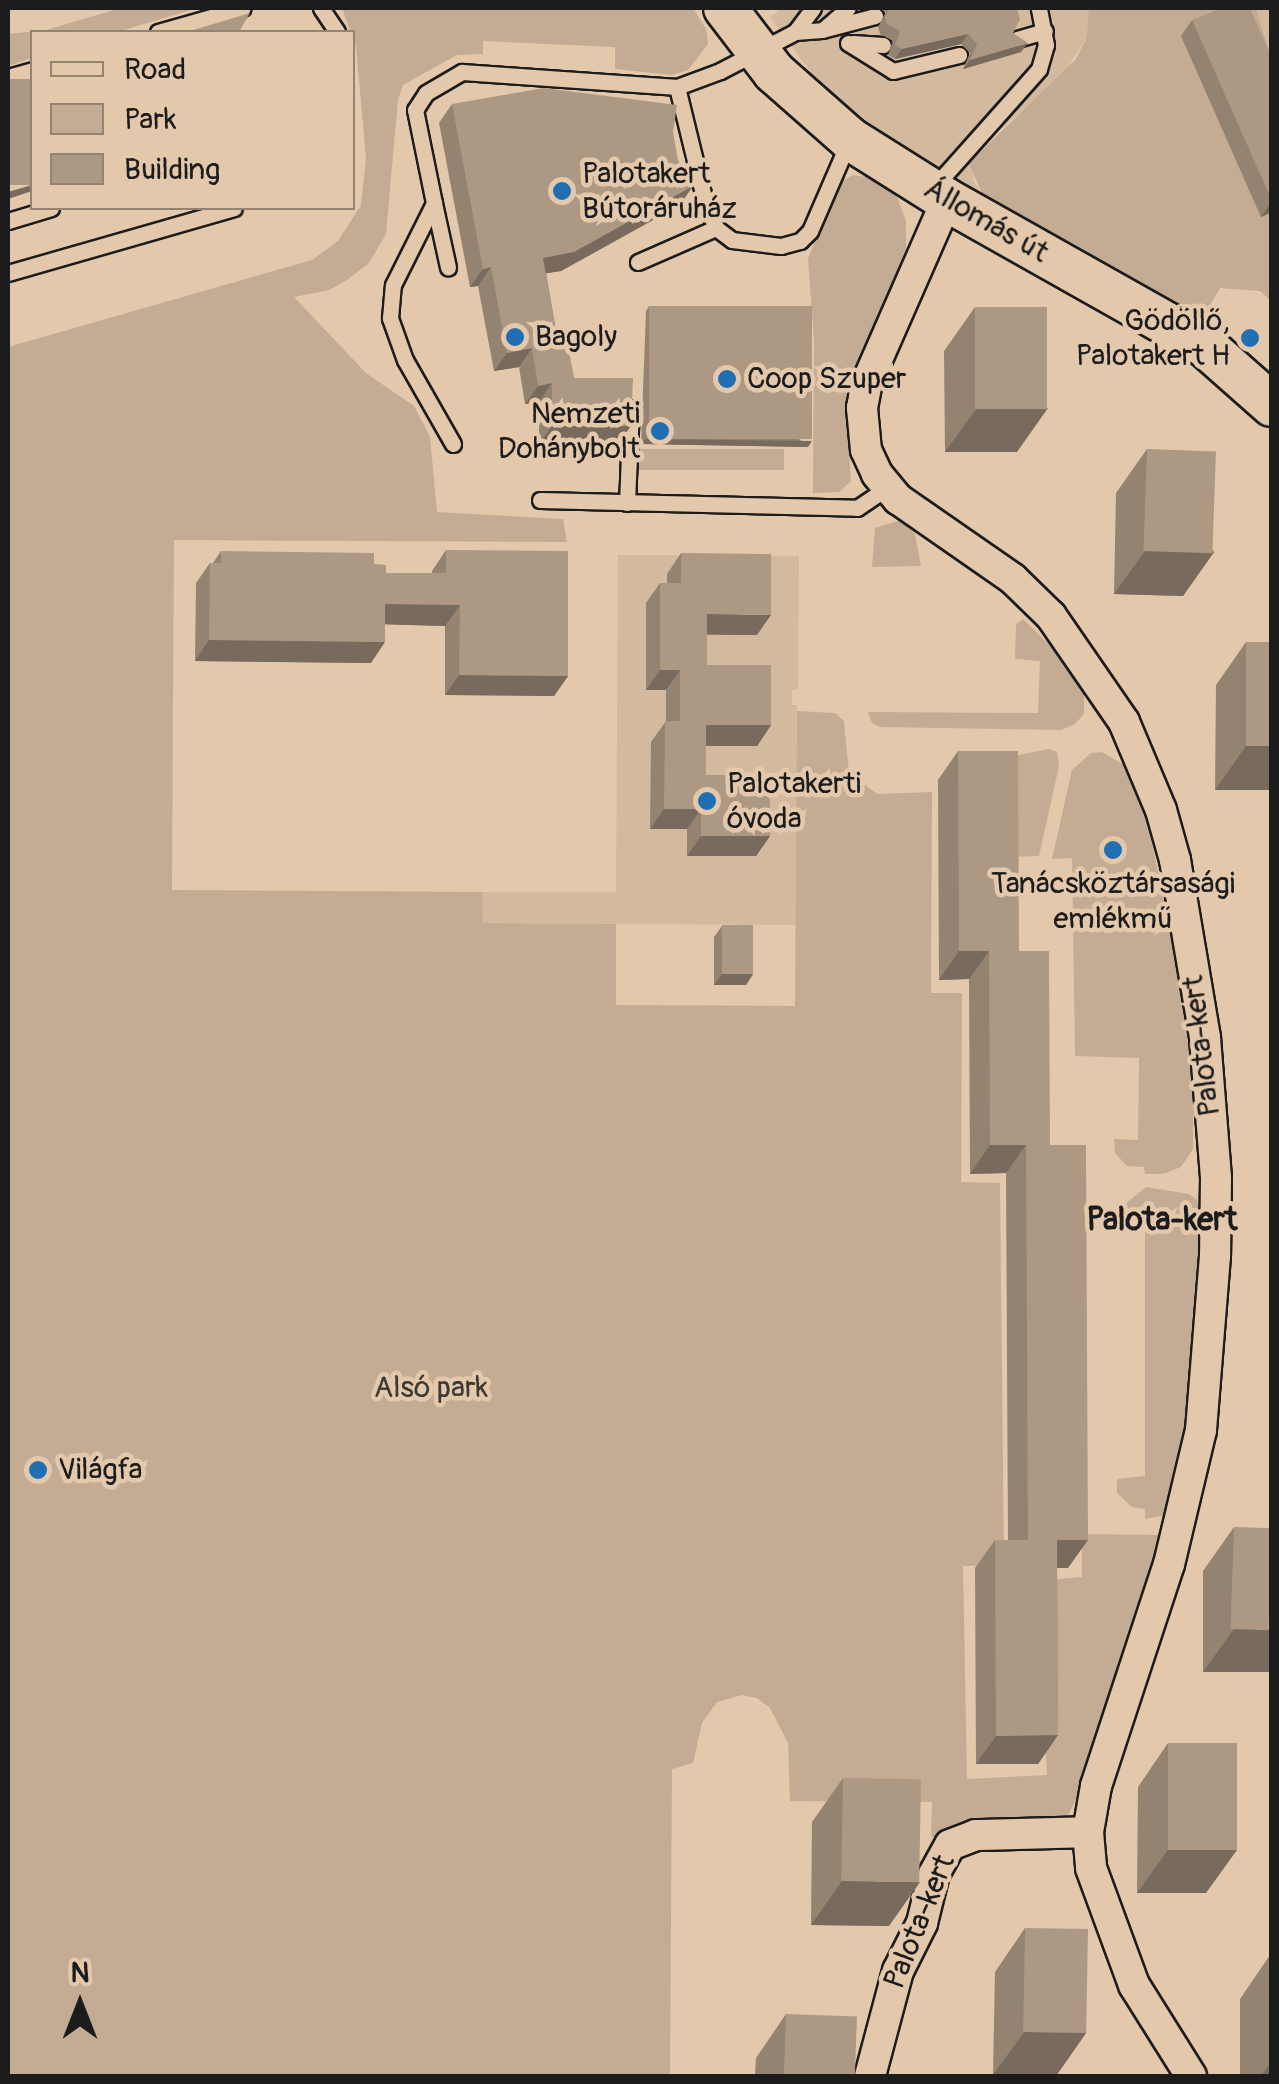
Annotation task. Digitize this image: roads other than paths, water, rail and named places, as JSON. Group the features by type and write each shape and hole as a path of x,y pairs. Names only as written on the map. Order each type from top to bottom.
{"main road":[{"name":"Állomás út","path":"725,8 794,92 850,139 939,195 1203,344 1272,405"}],"street":[{"name":"Palota-kert","path":"939,195 864,395 866,450 887,488 1014,578 1050,616 1124,722 1160,810 1174,860 1205,1038 1216,1217 1201,1430 1168,1564 1096,1786 1088,1832 1091,1868 1134,1985 1191,2076"},
{"name":"Palota-kert","path":"870,2076 898,1972 922,1922 934,1874 950,1845 976,1836 1088,1832"}],"lane":[{"path":"165,30 243,8"},
{"path":"320,8 336,30"},
{"path":"795,32 813,8"},
{"path":"822,30 848,8"},
{"path":"939,195 1030,83 1044,58 1045,31 1040,8"},
{"path":"448,266 416,110 426,93 444,78 462,72 677,86 795,32 822,30 875,16"},
{"path":"822,30 893,71 956,52"},
{"path":"1017,39 1045,31"},
{"path":"848,43 883,44"},
{"path":"677,86 705,202 716,228 732,240 762,245 800,242 810,232 850,139"},
{"path":"434,203 393,286 390,318 405,360 452,444"},
{"path":"8,221 44,210"},
{"path":"8,273 227,210"},
{"path":"638,262 716,228"},
{"path":"627,504 632,391"},
{"path":"540,500 857,508 887,488"}],"place":[{"name":"Palotakert Bútoráruház","path":"562,191"},
{"name":"Bagoly","path":"515,337"},
{"name":"Gödöllő, Palotakert H","path":"1250,338"},
{"name":"Coop Szuper","path":"727,379"},
{"name":"Nemzeti Dohánybolt","path":"660,431"},
{"name":"Palotakerti óvoda","path":"707,801"},
{"name":"Tanácsköztársasági emlékmű","path":"1113,850"},
{"name":"Világfa","path":"38,1470"}],"district":[{"name":"Palota-kert","path":"1162,1220"}],"park label":[{"name":"Alsó park","path":"431,1388"}]}
